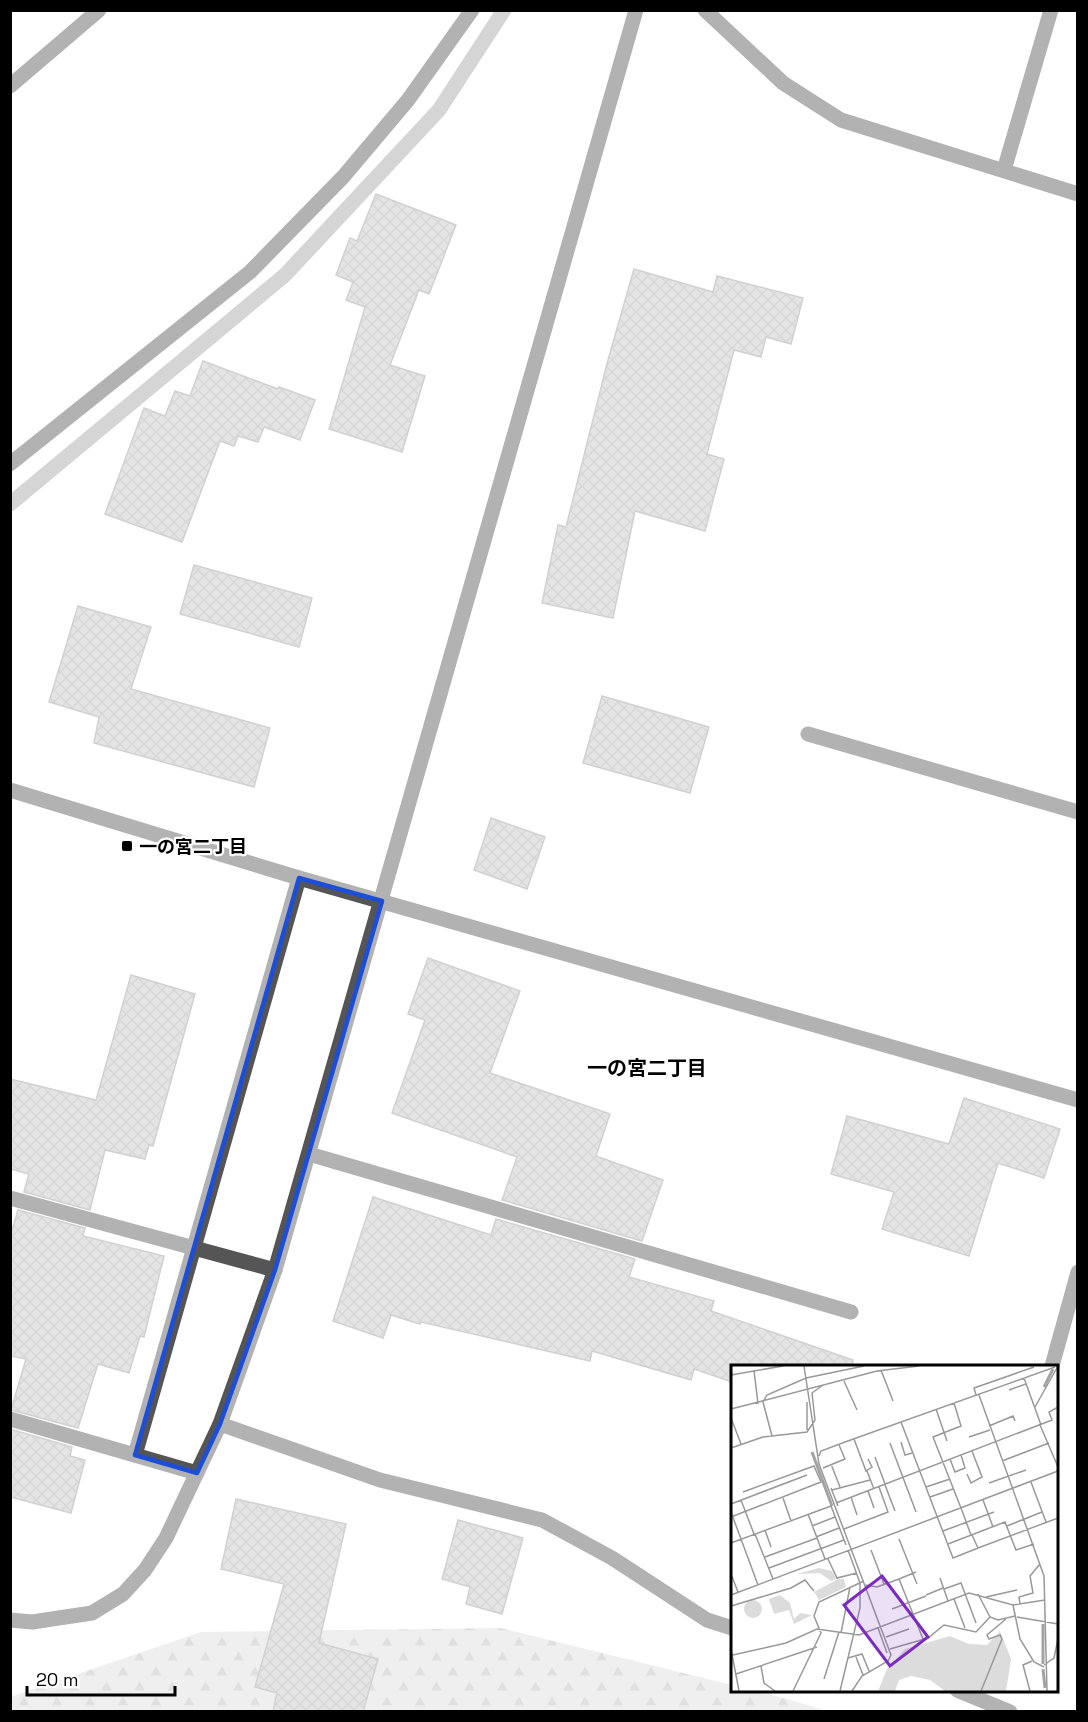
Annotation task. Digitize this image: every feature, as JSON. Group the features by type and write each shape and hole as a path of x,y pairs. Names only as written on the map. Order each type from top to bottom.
{"street":[{"path":"10,86 99,10"},
{"path":"10,464 250,272 343,177 408,100 472,10"},
{"path":"10,1620 32,1622 92,1613 123,1594 145,1570 166,1538 220,1424 276,1270 636,10"},
{"path":"705,10 783,83 841,120 1077,194"},
{"path":"1004,170 1051,10"},
{"path":"808,734 1077,812"},
{"path":"10,790 299,878 1077,1100"},
{"path":"135,1455 299,878"},
{"path":"309,1154 851,1312"},
{"path":"10,1198 276,1270"},
{"path":"1052,1365 1077,1272"},
{"path":"10,1419 197,1473"},
{"path":"220,1424 380,1480 542,1520 612,1558 707,1620 731,1628"},
{"path":"963,1692 1010,1712"}],"highlighted area":[{"path":"299,878 382,901 275,1270 220,1424 197,1473 135,1455"}],"green space":[{"path":"501,1628 731,1685 731,1692 768,1694 826,1711 11,1712 10,1697 201,1632"}],"building":[{"path":"376,194 456,225 429,294 419,290 390,365 425,376 402,452 329,429 365,307 346,300 353,282 336,275 350,238 357,241"},
{"path":"634,269 713,292 717,276 803,298 791,344 766,337 761,357 734,350 707,454 724,459 705,531 635,511 613,618 542,603 558,525 566,527 608,360"},
{"path":"203,361 315,400 300,440 264,427 258,442 238,436 234,446 220,441 182,542 105,514 144,408 165,416 175,391 190,396"},
{"path":"194,565 312,598 299,647 180,614"},
{"path":"78,606 151,627 131,689 270,728 254,787 94,743 99,717 49,702"},
{"path":"602,696 709,727 690,793 583,763"},
{"path":"491,818 545,837 527,889 474,870"},
{"path":"428,958 520,991 490,1073 610,1114 596,1156 663,1180 642,1241 502,1200 517,1157 392,1113 425,1020 408,1014"},
{"path":"131,975 195,994 153,1146 149,1145 145,1159 105,1150 90,1210 24,1192 29,1174 10,1169 10,1079 96,1100"},
{"path":"964,1098 1060,1129 1044,1178 998,1163 969,1256 882,1229 894,1192 831,1174 847,1116 949,1144"},
{"path":"373,1197 491,1235 496,1219 635,1259 629,1277 714,1301 711,1311 853,1360 852,1365 731,1365 731,1382 694,1369 691,1380 592,1351 590,1361 421,1322 420,1324 391,1315 383,1338 333,1321"},
{"path":"18,1210 85,1228 83,1236 164,1256 144,1337 140,1336 129,1373 98,1364 78,1428 11,1410 26,1359 10,1356 10,1237"},
{"path":"10,1429 72,1447 70,1456 85,1460 71,1513 10,1497"},
{"path":"236,1499 346,1524 319,1643 378,1659 363,1712 273,1712 277,1693 255,1687 284,1584 221,1569"},
{"path":"458,1520 523,1538 502,1614 466,1604 470,1587 442,1579"}],"waterway":[{"path":"10,504 285,275 439,110 504,10"}],"place":[{"name":"一の宮二丁目","path":"127,846"}],"district":[{"name":"一の宮二丁目","path":"647,1068"}]}
